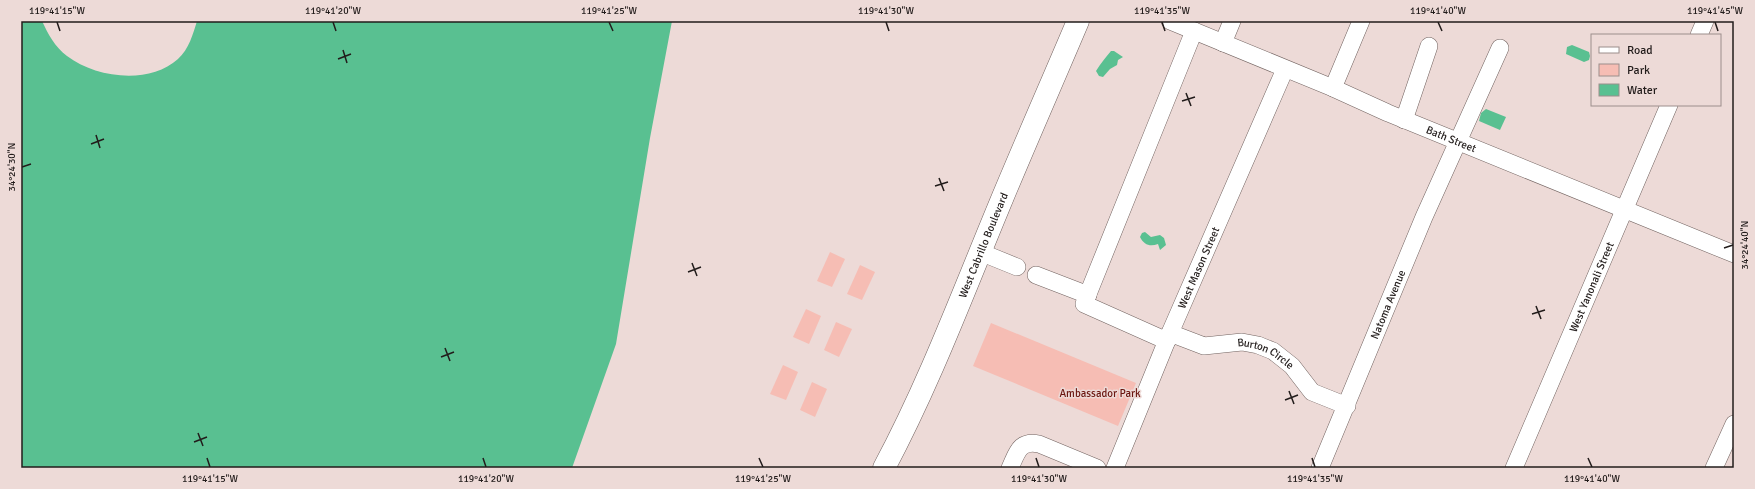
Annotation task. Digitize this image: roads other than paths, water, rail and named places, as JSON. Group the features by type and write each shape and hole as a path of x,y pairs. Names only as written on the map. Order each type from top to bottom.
{"main road":[{"name":"West Cabrillo Boulevard","path":"884,468 924,387 1078,21"}],"street":[{"name":"Bath Street","path":"1170,21 1333,88 1404,120 1459,141 1734,254"},
{"path":"1223,43 1232,21"},
{"path":"1333,88 1361,21"},
{"path":"1699,34 1705,21"},
{"path":"1036,275 1088,295 1194,31"},
{"path":"1404,120 1429,46"},
{"name":"Natoma Avenue","path":"1320,468 1424,217 1500,48"},
{"name":"West Mason Street","path":"1115,468 1169,337 1285,69"},
{"name":"West Yanonali Street","path":"1514,468 1626,209 1669,106"},
{"path":"980,252 1017,267"},
{"name":"Burton Circle","path":"1088,295 1084,304 1169,337 1204,346 1242,342 1258,345 1273,351 1292,366 1312,392 1346,406"},
{"path":"1714,468 1734,424"},
{"path":"1010,468 1019,448 1032,442 1096,468"}],"water":[{"path":"21,21 42,21 55,44 67,56 79,64 92,69 122,76 152,73 166,67 178,59 188,46 197,21 672,21 650,138 616,344 572,468 21,468"},
{"path":"1572,45 1589,52 1589,60 1584,62 1566,54 1567,47"},
{"path":"1111,51 1114,51 1123,57 1118,60 1117,65 1110,69 1103,77 1099,76 1096,71"},
{"path":"1486,109 1506,117 1500,130 1479,121 1481,113"},
{"path":"1145,232 1151,237 1160,235 1164,238 1166,245 1160,250 1158,244 1145,244 1140,237 1142,233"}],"park label":[{"name":"Ambassador Park","path":"1100,393"}]}
